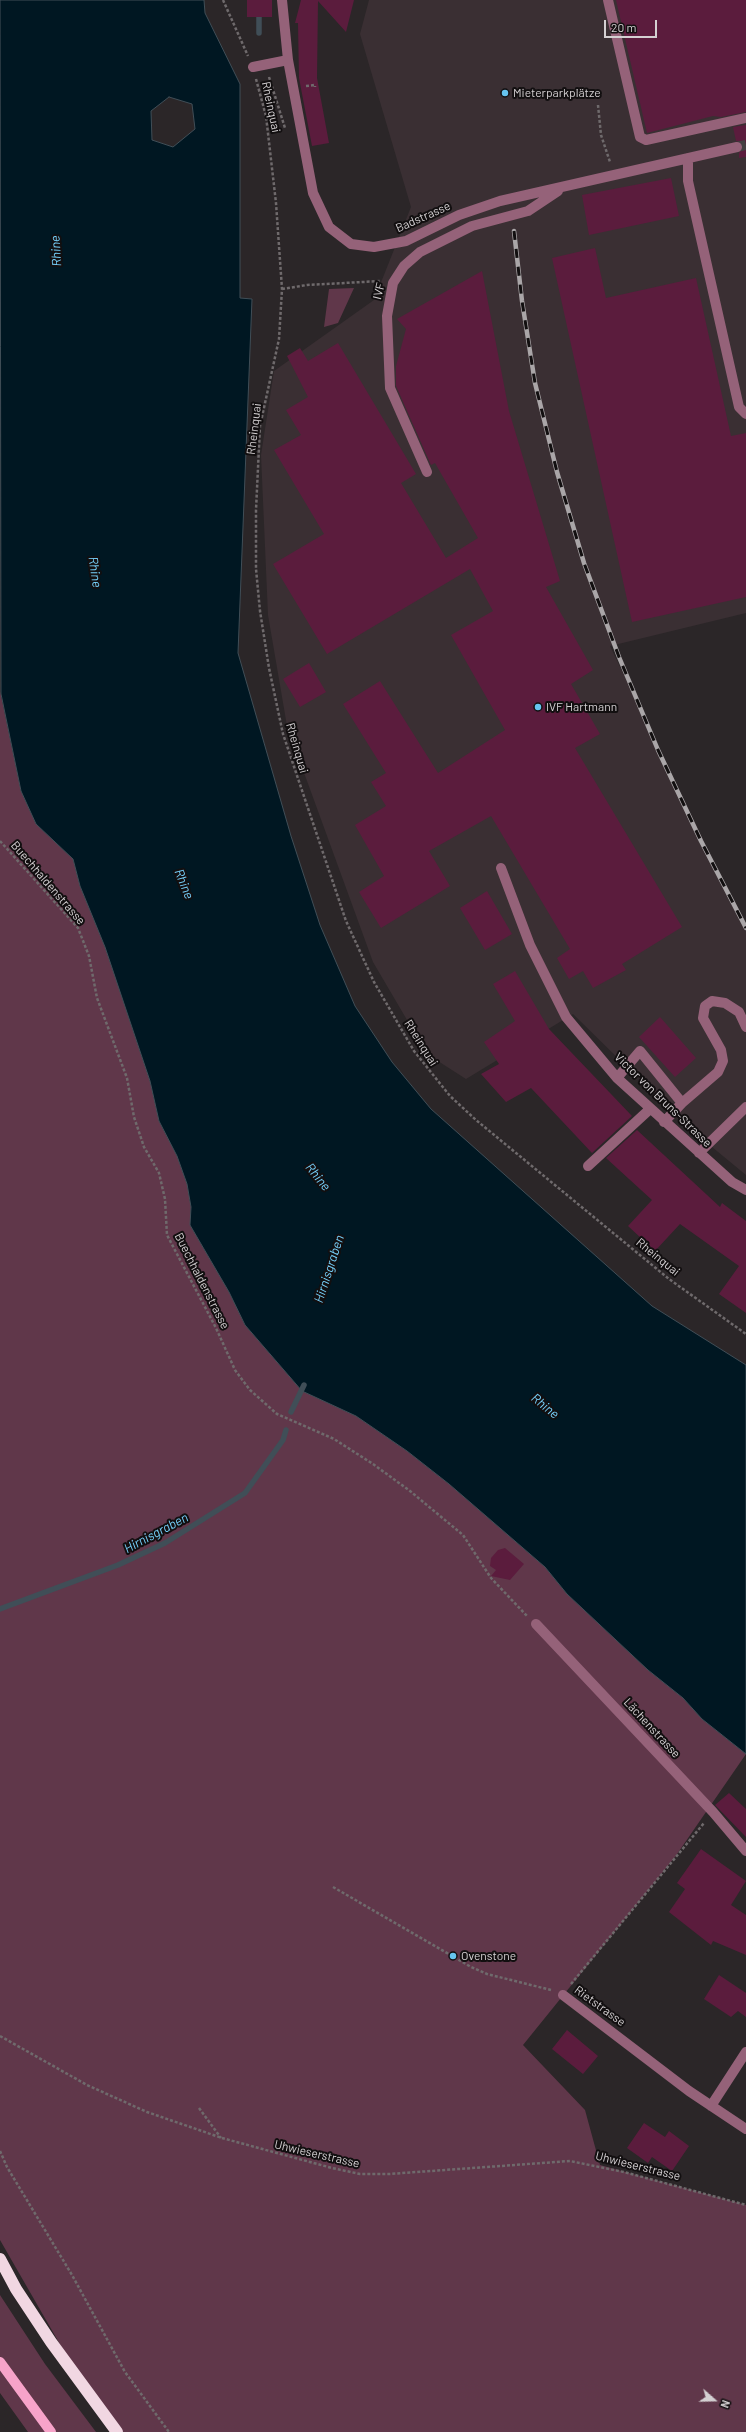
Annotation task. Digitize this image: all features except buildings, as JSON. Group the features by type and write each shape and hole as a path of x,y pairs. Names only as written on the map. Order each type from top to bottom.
{"highway":[{"path":"0,2259 16,2289 71,2371 118,2432"},
{"path":"0,2271 16,2289"}],"main road":[{"path":"0,2362 51,2432"}],"street":[{"name":"Badstrasse","path":"282,0 288,60 313,193 329,228 351,244 374,247 406,241 459,214 500,201 563,188 737,147"},
{"path":"608,0 640,137 646,140 746,118"},
{"path":"253,67 288,60"},
{"path":"688,158 688,181 737,399 739,407 746,414"},
{"name":"IVF","path":"427,472 390,388 386,316 393,283 404,266 420,252 472,226 528,211 563,188"},
{"name":"Victor von Bruns-Strasse","path":"501,868 530,946 544,978 566,1017 618,1078 664,1122 732,1182 746,1190"},
{"path":"664,1122 682,1103 718,1072 723,1061 720,1050 703,1018 705,1006 712,1001 725,1003 739,1012 746,1027"},
{"path":"618,1078 640,1051 682,1103"},
{"path":"699,1153 746,1107"},
{"path":"588,1166 650,1108"},
{"name":"Lächenstrasse","path":"536,1624 713,1812 746,1851"},
{"name":"Rietstrasse","path":"563,1995 689,2091 746,2129"},
{"path":"711,2106 746,2052"}],"path":[{"name":"Rheinquai","path":"223,0 253,67 266,116 276,202 282,290 279,339 260,426 256,510 256,569 260,611 269,668 283,734 346,920 374,982 414,1051 450,1096 476,1120 669,1279 746,1334"},
{"path":"265,65 288,136"},
{"path":"306,86 315,85 315,87"},
{"path":"598,105 601,135 614,176"},
{"path":"282,290 307,284 383,281 393,283"},
{"name":"Buechhaldenstrasse","path":"0,841 78,928 89,956 97,998 127,1078 134,1117 144,1147 159,1173 165,1199 167,1235 216,1328 235,1370 250,1390 277,1414 334,1439 373,1464 410,1490 464,1535 491,1578 536,1624"},
{"path":"563,1995 713,1812"},
{"name":"Rietstrasse","path":"332,1887 471,1967 487,1974 556,1991 563,1995"},
{"name":"Uhwieserstrasse","path":"0,2036 87,2085 147,2112 222,2138 301,2161 360,2174 389,2174 544,2162 583,2163 661,2181 746,2205"},
{"path":"199,2108 222,2138"},
{"path":"0,2151 7,2167 72,2275 125,2372 169,2432"}],"shaded area":[{"path":"369,0 746,0 746,613 610,646 746,929 746,1175 689,1128 573,1014 466,1079 427,1054 373,962 287,726 268,615 261,455 274,371 374,300 411,207 360,34"},
{"path":"354,288 338,323 324,327 329,289"},
{"path":"0,691 21,791 36,824 73,859 80,886 105,947 150,1081 159,1121 177,1156 187,1184 191,1207 190,1225 229,1292 245,1325 302,1391 356,1416 407,1451 449,1484 545,1567 567,1594 648,1670 683,1698 702,1719 746,1754 675,1857 523,2045 585,2110 600,2165 746,2205 746,2432 123,2432 69,2360 0,2240"},
{"path":"0,2295 45,2364 96,2432 28,2432 0,2393"}],"water":[{"name":"Rhine","path":"0,0 204,0 205,13 240,84 240,298 252,299 238,653 291,836 320,925 355,1006 392,1062 431,1109 652,1306 746,1365 746,1754 702,1719 683,1698 648,1670 567,1594 545,1567 449,1484 407,1451 356,1416 302,1391 245,1325 229,1292 190,1225 191,1207 187,1184 177,1156 159,1121 150,1081 105,947 80,886 73,859 36,824 21,791 1,694","holes":["169,97 192,104 195,129 173,147 152,140 151,111"]}],"waterway":[{"path":"259,17 259,33"},
{"name":"Hirnisgraben","path":"291,1412 304,1385"},
{"name":"Hirnisgraben","path":"0,1609 118,1565 165,1543 245,1493 283,1440 286,1430"}],"tunnel":[{"path":"737,147 746,145"}],"railway":[{"path":"514,231 522,301 535,383 557,472 584,563 619,657 658,750 701,841 746,928"}],"place":[{"name":"Mieterparkplätze","path":"505,93"},
{"name":"IVF Hartmann","path":"538,707"},
{"name":"Ovenstone","path":"453,1956"}]}
